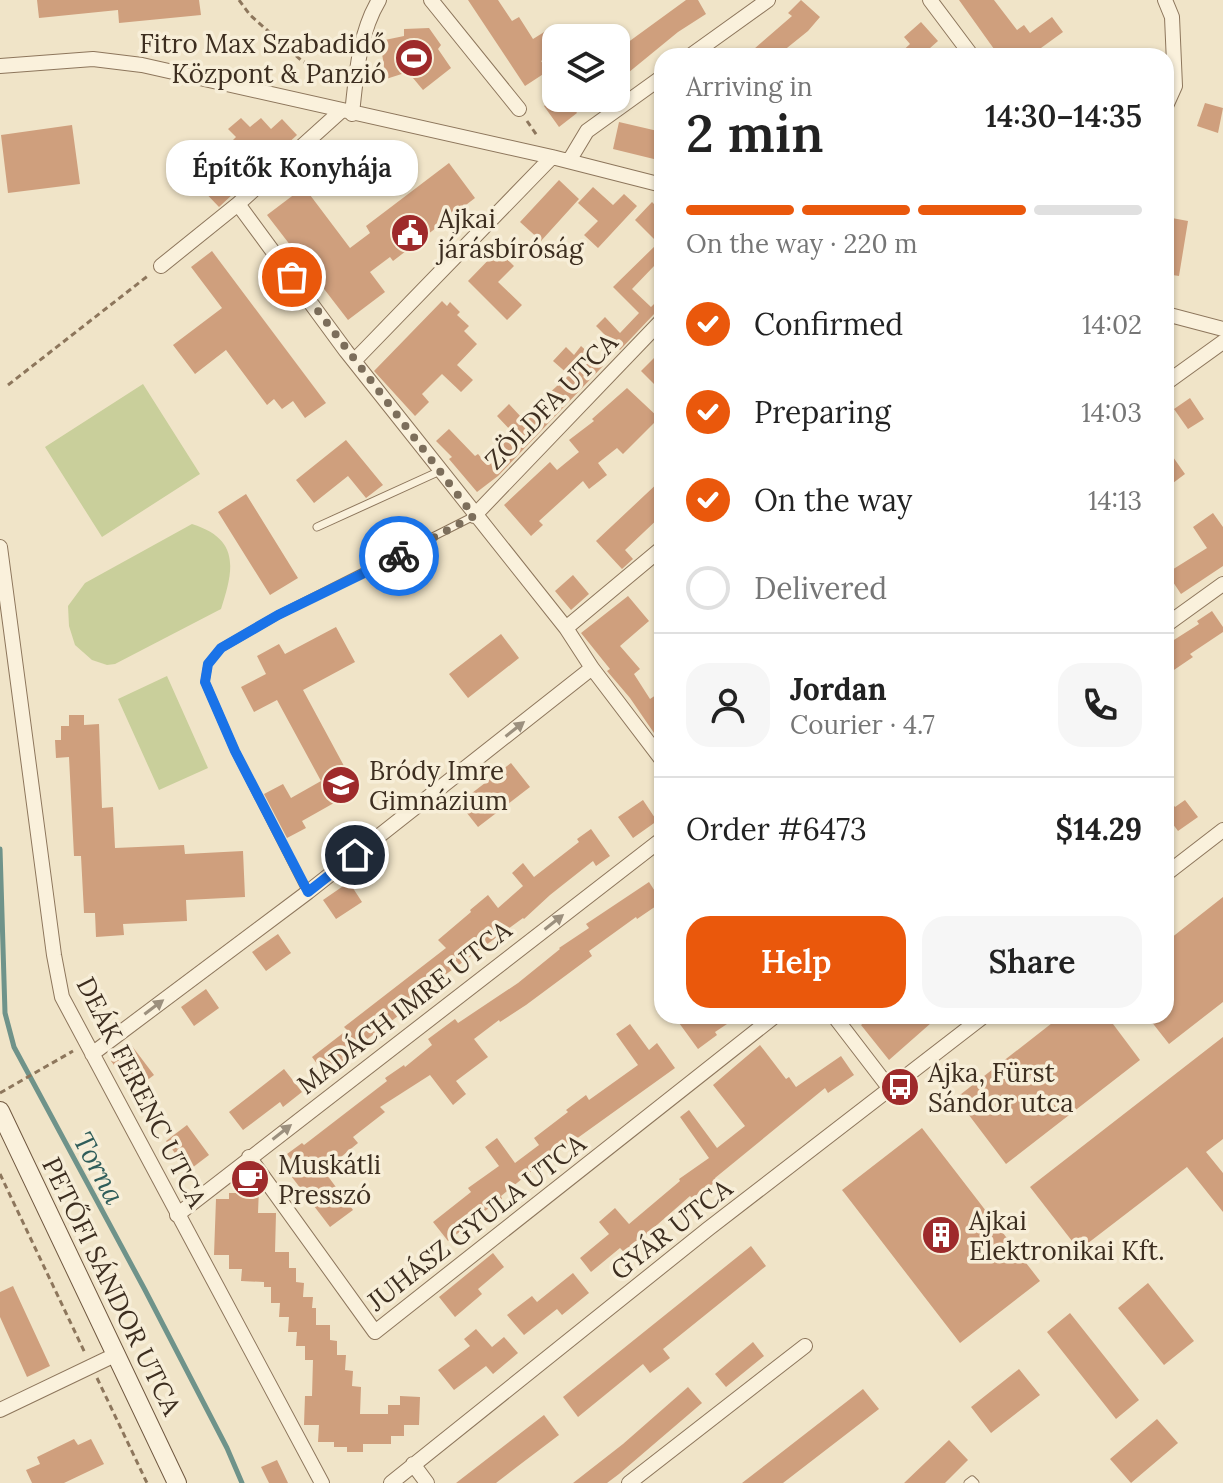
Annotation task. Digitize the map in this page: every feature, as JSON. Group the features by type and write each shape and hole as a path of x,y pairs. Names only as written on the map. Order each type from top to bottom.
{"main road":[{"name":"PETŐFI SÁNDOR UTCA","path":"0,1111 177,1483"}],"street":[{"path":"161,266 346,112 355,87 369,15 379,0"},
{"path":"431,0 519,109"},
{"path":"701,48 768,0"},
{"path":"930,0 966,48"},
{"path":"1165,0 1172,17 1173,48"},
{"path":"0,66 93,59 142,65 654,183"},
{"path":"1174,63 1174,88"},
{"path":"569,161 587,131 654,83"},
{"path":"354,361 552,157"},
{"path":"238,204 354,361 474,516 566,628 592,668 654,745"},
{"path":"1174,316 1223,329"},
{"name":"ZÖLDFA UTCA","path":"474,516 654,328"},
{"path":"1174,377 1223,342"},
{"name":"DEÁK FERENC UTCA","path":"0,547 5,629 62,997 322,1483"},
{"path":"566,628 654,555"},
{"path":"1174,619 1223,584"},
{"path":"89,1048 308,892 592,668"},
{"path":"1174,868 1223,830"},
{"name":"MADÁCH IMRE UTCA","path":"177,1215 654,845"},
{"name":"JUHÁSZ GYULA UTCA","path":"249,1157 375,1332 765,1024"},
{"path":"840,1024 890,1089"},
{"name":"GYÁR UTCA","path":"391,1483 708,1229 974,1024"},
{"path":"629,1483 805,1346"},
{"path":"0,1410 117,1354"},
{"path":"413,1464 427,1483"}],"lane":[{"path":"317,527 440,471"},
{"path":"308,892 235,751 205,682 208,664 221,648 278,615 474,516"},
{"path":"968,1483 972,1480 975,1483"}],"path":[{"path":"239,0 250,15 302,61 355,87"},
{"path":"519,109 552,157"},
{"path":"8,385 161,266"},
{"path":"0,1093 41,1069 89,1048"},
{"path":"0,1174 147,1483"}],"green space":[{"path":"143,384 200,474 102,537 45,447"},
{"path":"192,524 208,530 226,547 229,581 221,609 115,664 92,660 75,645 69,626 68,606 85,583"},
{"path":"167,676 208,768 159,790 118,699"}],"building":[{"path":"37,0 199,0 201,15 119,23 118,10 39,18"},
{"path":"468,0 498,0 512,21 519,17 533,39 542,33 542,75 525,86"},
{"path":"686,0 698,0 706,14 658,48 654,48 654,52 630,71 630,41"},
{"path":"801,0 820,17 787,48 755,48 792,16 788,13"},
{"path":"959,0 994,0 1017,30 1024,25 1030,33 1052,17 1063,32 1041,48 993,48"},
{"path":"921,22 938,41 930,48 906,48 910,44 904,37"},
{"name":"Fitro Max Szabadidő Központ & Panzió","path":"429,28 451,68 423,90 408,72 386,79 380,41 404,36 404,29"},
{"path":"1205,103 1223,108 1218,133 1197,126"},
{"path":"548,112 576,112 577,113 559,127"},
{"path":"241,118 250,127 261,118 271,129 282,119 297,135 219,207 197,184 224,158 220,153 236,137 228,129"},
{"path":"619,122 654,130 654,159 613,149"},
{"path":"72,125 80,184 8,193 1,135"},
{"path":"449,163 475,198 393,261 390,257 370,272 385,292 348,320 267,215 304,187 350,248 370,233 366,226"},
{"path":"559,180 579,199 541,241 520,222"},
{"path":"593,187 613,205 624,194 637,206 598,248 584,235 598,221 578,203"},
{"path":"652,202 654,239 635,220"},
{"path":"1174,218 1188,221 1179,276 1174,275"},
{"path":"654,247 654,266 632,289 651,307 654,304 654,314 620,350 596,326 605,317 620,333 639,313 613,287"},
{"path":"498,250 514,266 498,282 522,305 507,320 468,281"},
{"path":"212,251 326,403 305,418 293,401 282,409 274,399 267,405 226,350 195,374 173,345 222,308 191,267"},
{"path":"442,301 447,306 450,302 460,312 457,315 469,326 464,331 477,344 457,365 473,380 461,392 442,374 422,394 429,402 415,416 374,371"},
{"path":"581,346 603,366 498,476 477,492 449,459 452,457 436,441 449,429 484,461 514,434 497,416 509,404 522,418 569,375 553,361 566,347 574,355"},
{"path":"654,358 654,384 641,371"},
{"path":"627,388 654,413 654,423 623,454 617,448 598,463 607,475 589,489 583,481 539,521 543,525 531,536 504,505 550,462 557,470 579,452 569,440 594,421 592,419"},
{"path":"1190,398 1204,419 1188,429 1174,409"},
{"path":"346,440 383,485 366,498 348,476 314,503 296,480"},
{"path":"1174,458 1185,474 1174,482"},
{"path":"654,487 654,523 625,550 633,559 622,569 596,541"},
{"path":"246,494 298,578 270,595 218,512"},
{"path":"1213,513 1223,527 1223,566 1181,594 1174,584 1174,569 1207,548 1193,527"},
{"path":"573,575 589,594 571,610 555,591"},
{"path":"628,596 649,621 620,646 640,669 634,674 650,699 654,696 654,733 607,671 610,669 581,633"},
{"path":"1212,611 1223,632 1190,654 1193,657 1174,670 1174,640 1199,624 1197,621"},
{"path":"336,627 355,662 303,690 357,790 302,821 306,828 287,838 264,794 283,784 291,798 321,781 277,700 254,712 241,687 266,674 257,656 279,644 285,654"},
{"path":"501,634 519,658 468,698 449,674"},
{"path":"69,715 84,715 84,725 99,724 102,808 113,807 115,848 184,845 185,854 243,851 245,897 186,900 187,921 123,924 124,935 96,937 95,913 84,913 81,856 74,856 69,757 56,758 55,740 61,740 61,726 69,726"},
{"path":"511,763 530,787 478,827 459,803"},
{"path":"643,800 654,816 654,823 633,838 618,817"},
{"path":"1185,800 1198,817 1178,831 1174,826 1174,806"},
{"path":"591,829 610,856 596,866 593,861 524,919 445,975 414,1004 342,1058 344,1061 326,1076 312,1057 347,1030 344,1027 446,948 438,940 488,895 498,908 523,886 512,873 523,863 534,877"},
{"path":"349,882 362,902 336,919 323,900"},
{"path":"649,882 654,890 654,907 589,951 592,956 526,1005 474,1039 488,1057 456,1081 466,1094 453,1105 430,1075 380,1107 385,1112 353,1137 358,1143 324,1171 353,1210 330,1227 285,1168 293,1162 287,1154 302,1143 304,1145 387,1081 385,1078 405,1067 432,1045 428,1039 455,1019 458,1023 518,983 559,948 589,928 586,924"},
{"path":"1223,897 1223,1002 1169,1044 1153,1024 1174,1024 1174,936"},
{"path":"278,934 291,953 266,971 252,952"},
{"path":"206,989 219,1008 194,1026 181,1007"},
{"path":"630,1024 649,1050 657,1043 675,1068 533,1170 448,1241 433,1222 471,1192 468,1188 499,1166 485,1147 497,1138 515,1163 539,1145 534,1138 568,1112 566,1110 586,1095 589,1100 638,1065 616,1034"},
{"path":"680,1024 727,1024 715,1032 717,1035 698,1049"},
{"path":"862,1024 930,1024 889,1060"},
{"name":"Ajkai Elektronikai Kft.","path":"1051,1024 1113,1024 1140,1060 1006,1164 956,1098"},
{"name":"Ajkai Elektronikai Kft.","path":"1223,1037 1223,1139 1206,1152 1223,1173 1223,1212 1187,1167 1079,1250 1030,1187"},
{"path":"760,1045 796,1087 841,1056 854,1075 828,1093 825,1088 715,1178 717,1181 692,1198 690,1196 625,1253 620,1248 591,1272 580,1258 609,1234 599,1222 615,1208 629,1224 679,1179 709,1158 680,1117 689,1110 717,1148 745,1126 713,1085"},
{"path":"132,1046 154,1075 133,1091 111,1061"},
{"path":"284,1069 302,1092 283,1107 280,1102 243,1130 229,1112"},
{"path":"187,1125 209,1155 188,1171 166,1141"},
{"name":"Ajkai Elektronikai Kft.","path":"922,1128 1040,1281 960,1343 842,1190"},
{"path":"244,1187 259,1188 258,1213 276,1213 275,1252 289,1252 289,1268 296,1268 296,1282 304,1283 303,1297 313,1297 316,1325 330,1325 330,1340 337,1341 337,1355 346,1355 345,1370 353,1371 352,1386 361,1387 360,1414 388,1414 388,1405 400,1405 400,1396 420,1397 419,1425 404,1425 404,1436 391,1436 391,1444 363,1444 363,1452 347,1452 347,1447 334,1447 334,1442 318,1442 319,1425 304,1425 305,1396 312,1396 313,1360 305,1360 305,1346 296,1346 297,1332 288,1332 289,1317 279,1317 280,1303 271,1303 271,1287 264,1287 264,1282 241,1281 242,1269 229,1269 229,1255 214,1255 216,1199 229,1199 229,1193 244,1193"},
{"path":"751,1246 766,1266 663,1349 670,1358 650,1373 643,1364 578,1417 563,1397"},
{"path":"493,1253 504,1267 478,1289 482,1294 455,1317 439,1297"},
{"path":"573,1273 589,1293 562,1315 557,1309 524,1335 507,1315 532,1296 537,1302"},
{"path":"1148,1283 1194,1341 1164,1365 1118,1308"},
{"path":"13,1286 50,1366 27,1377 0,1317 0,1292"},
{"path":"1070,1313 1139,1400 1116,1419 1047,1332"},
{"path":"476,1329 492,1347 504,1337 518,1353 493,1374 486,1366 454,1390 438,1370 470,1346 464,1339"},
{"path":"753,1342 764,1356 726,1387 715,1374"},
{"path":"1019,1369 1040,1395 991,1433 971,1407"},
{"path":"688,1387 702,1403 619,1474 607,1483 573,1483 623,1444"},
{"path":"863,1389 879,1409 783,1483 742,1483"},
{"path":"544,1415 559,1435 496,1483 456,1483"},
{"path":"1157,1419 1178,1443 1131,1483 1110,1459"},
{"path":"74,1439 78,1445 91,1439 104,1464 64,1483 32,1483 26,1470 40,1464 37,1457"},
{"path":"949,1440 968,1460 945,1483 904,1483"},
{"path":"277,1460 288,1483 269,1483 261,1467"}],"waterway":[{"name":"Torna","path":"0,849 5,1013 14,1047 145,1290 242,1483"}],"way so far":[{"path":"292,277 474,516 399,556"}],"place":[{"name":"Fitro Max Szabadidő Központ & Panzió","path":"414,58"},
{"name":"Ajkai járásbíróság","path":"410,233"},
{"name":"Építők Konyhája","path":"292,277"},
{"name":"Bródy Imre Gimnázium","path":"341,785"},
{"name":"Ajka, Fürst Sándor utca","path":"900,1087"},
{"name":"Muskátli Presszó","path":"250,1179"},
{"name":"Ajkai Elektronikai Kft.","path":"941,1235"}],"route":[{"path":"355,855 308,892 235,751 205,682 208,664 221,648 278,615 399,556"}]}
